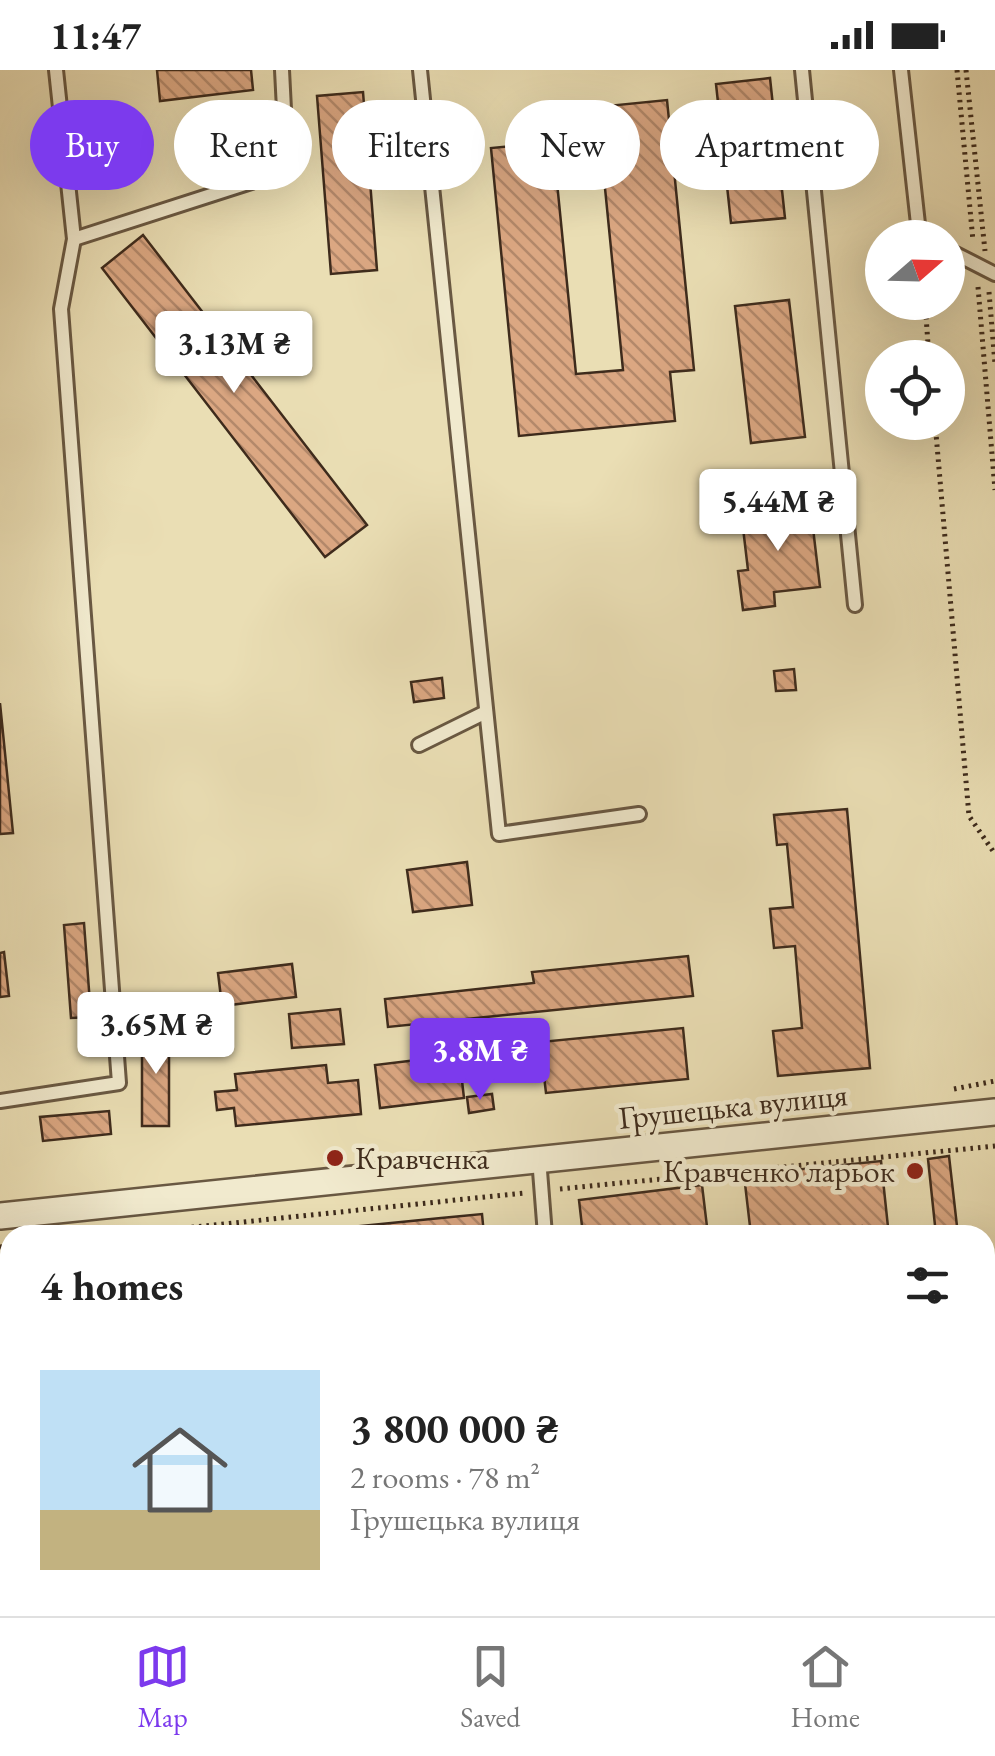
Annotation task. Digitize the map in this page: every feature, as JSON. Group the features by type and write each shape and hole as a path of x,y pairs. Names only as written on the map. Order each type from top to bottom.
{"street":[{"name":"Грушецька вулиця","path":"0,1216 995,1112"}],"lane":[{"path":"0,1101 120,1083 61,308 74,239 56,70"},
{"path":"74,239 270,176 286,149 282,70"},
{"path":"420,70 498,834 640,814"},
{"path":"802,70 855,605"},
{"path":"901,70 918,220"},
{"path":"965,259 991,272"},
{"path":"419,745 486,712"},
{"path":"539,1158 543,1225"}],"path":[{"path":"966,70 991,272 995,364"},
{"path":"937,440 969,816 995,854"}],"building":[{"path":"157,70 251,70 253,90 160,101"},
{"path":"770,78 772,100 718,100 716,84"},
{"path":"363,92 364,100 332,100 332,190 371,190 377,270 331,274 317,96"},
{"path":"660,101 660,190 676,190 694,370 670,372 675,421 519,436 491,148 505,147 505,190 558,190 576,374 623,370 605,190 640,190 640,103"},
{"path":"727,190 782,190 785,218 731,223"},
{"path":"143,235 367,525 325,557 102,268"},
{"path":"789,300 805,437 751,443 735,306"},
{"path":"810,503 820,587 774,592 775,606 743,610 738,571 748,570 741,511"},
{"path":"794,669 796,690 776,691 774,671"},
{"path":"442,678 444,698 414,702 411,682"},
{"path":"0,703 13,833 0,834"},
{"path":"847,809 870,1068 778,1076 773,1031 802,1028 795,946 774,948 770,909 793,907 787,844 777,845 774,815"},
{"path":"467,862 472,905 413,912 407,870"},
{"path":"84,923 91,1017 71,1018 64,925"},
{"path":"4,952 9,996 0,997 0,953"},
{"path":"688,956 693,996 388,1027 385,999 534,983 532,972"},
{"path":"292,964 296,997 222,1006 218,973"},
{"path":"340,1009 344,1044 292,1048 289,1014"},
{"path":"142,1028 169,1028 169,1126 142,1126"},
{"path":"683,1028 688,1079 546,1093 540,1042"},
{"path":"459,1055 464,1098 380,1108 375,1065"},
{"path":"326,1065 328,1083 358,1080 361,1114 236,1126 234,1108 217,1110 215,1092 237,1090 235,1074"},
{"path":"492,1094 494,1109 469,1113 467,1097"},
{"path":"109,1111 111,1134 43,1141 40,1117"},
{"path":"949,1156 957,1225 935,1225 928,1159"},
{"path":"881,1161 888,1225 750,1225 744,1175"},
{"path":"702,1185 707,1225 582,1225 579,1200"},
{"path":"482,1214 483,1225 371,1225"}],"place":[{"name":"Кравченка","path":"335,1158"},
{"name":"Кравченко ларьок","path":"915,1171"}]}
